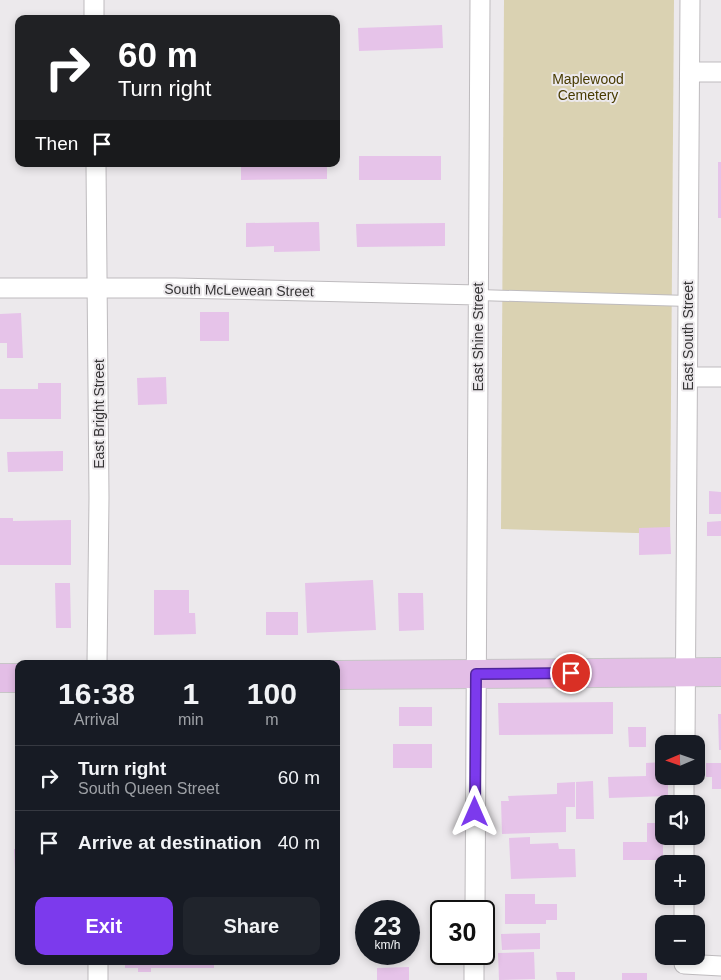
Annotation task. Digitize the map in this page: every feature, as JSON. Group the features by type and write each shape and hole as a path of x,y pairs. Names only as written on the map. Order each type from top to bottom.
{"main road":[{"path":"340,675 721,672"},
{"path":"0,678 15,678"}],"street":[{"path":"94,0 94,15"},
{"name":"East Shine Street","path":"475,900 480,0"},
{"name":"East South Street","path":"685,735 690,0"},
{"path":"690,72 721,72"},
{"name":"East Bright Street","path":"96,167 99,498 97,660"},
{"name":"South McLewean Street","path":"0,288 478,295"},
{"path":"688,377 721,377"},
{"path":"98,965 98,980"},
{"path":"474,965 474,980"},
{"path":"683,967 721,966"}],"lane":[{"path":"478,295 689,301"}],"green space":[{"name":"Maplewood Cemetery","path":"504,0 674,0 670,534 501,529"}],"building":[{"path":"442,25 443,48 359,51 358,28"},
{"path":"359,156 441,156 441,180 359,180"},
{"path":"718,162 721,162 721,218 718,218"},
{"path":"241,167 327,167 327,179 241,180"},
{"path":"319,222 320,251 274,252 274,246 246,247 246,223"},
{"path":"445,223 445,246 357,247 356,224"},
{"path":"200,312 229,312 229,341 200,341"},
{"path":"21,313 23,358 7,358 7,343 0,343 0,314"},
{"path":"166,377 167,404 138,405 137,378"},
{"path":"38,383 61,383 61,419 0,419 0,389 38,389"},
{"path":"63,451 63,471 8,472 7,452"},
{"path":"709,491 721,492 721,514 709,514"},
{"path":"0,518 13,518 13,521 71,520 71,565 0,565"},
{"path":"721,521 721,536 707,536 707,522"},
{"path":"670,527 671,554 639,555 639,528"},
{"path":"373,580 376,630 307,633 305,583"},
{"path":"55,583 70,583 71,628 56,628"},
{"path":"154,590 189,590 189,613 195,613 196,634 154,635"},
{"path":"398,593 423,593 424,630 399,631"},
{"path":"266,612 298,612 298,635 266,635"},
{"path":"613,702 613,734 499,735 498,703"},
{"path":"399,707 432,707 432,726 399,726"},
{"path":"718,714 721,714 721,750 719,750"},
{"path":"628,727 646,727 646,747 629,747"},
{"path":"393,744 432,744 432,768 393,768"},
{"path":"655,762 655,785 668,785 668,795 609,798 608,777 646,776 646,763"},
{"path":"706,763 721,763 721,789 712,789 712,777 706,777"},
{"path":"593,781 594,819 576,819 576,782"},
{"path":"575,782 575,807 566,807 566,832 502,834 501,801 509,801 508,796 557,794 557,783"},
{"path":"647,823 655,823 655,845 663,845 663,855 655,855 655,860 623,860 623,842 647,842"},
{"path":"530,837 530,844 558,843 559,849 575,849 576,877 511,879 509,838"},
{"path":"505,894 535,894 535,904 557,904 557,920 546,920 546,924 505,924"},
{"path":"540,933 540,949 502,950 501,934"},
{"path":"534,952 535,979 499,980 498,953"},
{"path":"125,965 214,965 214,968 151,968 151,972 138,972 138,968 125,968"},
{"path":"409,967 409,980 377,980 377,968"},
{"path":"556,972 575,972 575,980 557,980"},
{"path":"622,973 647,973 647,980 622,980"}],"route":[{"path":"475,812 476,674 571,673"}]}
